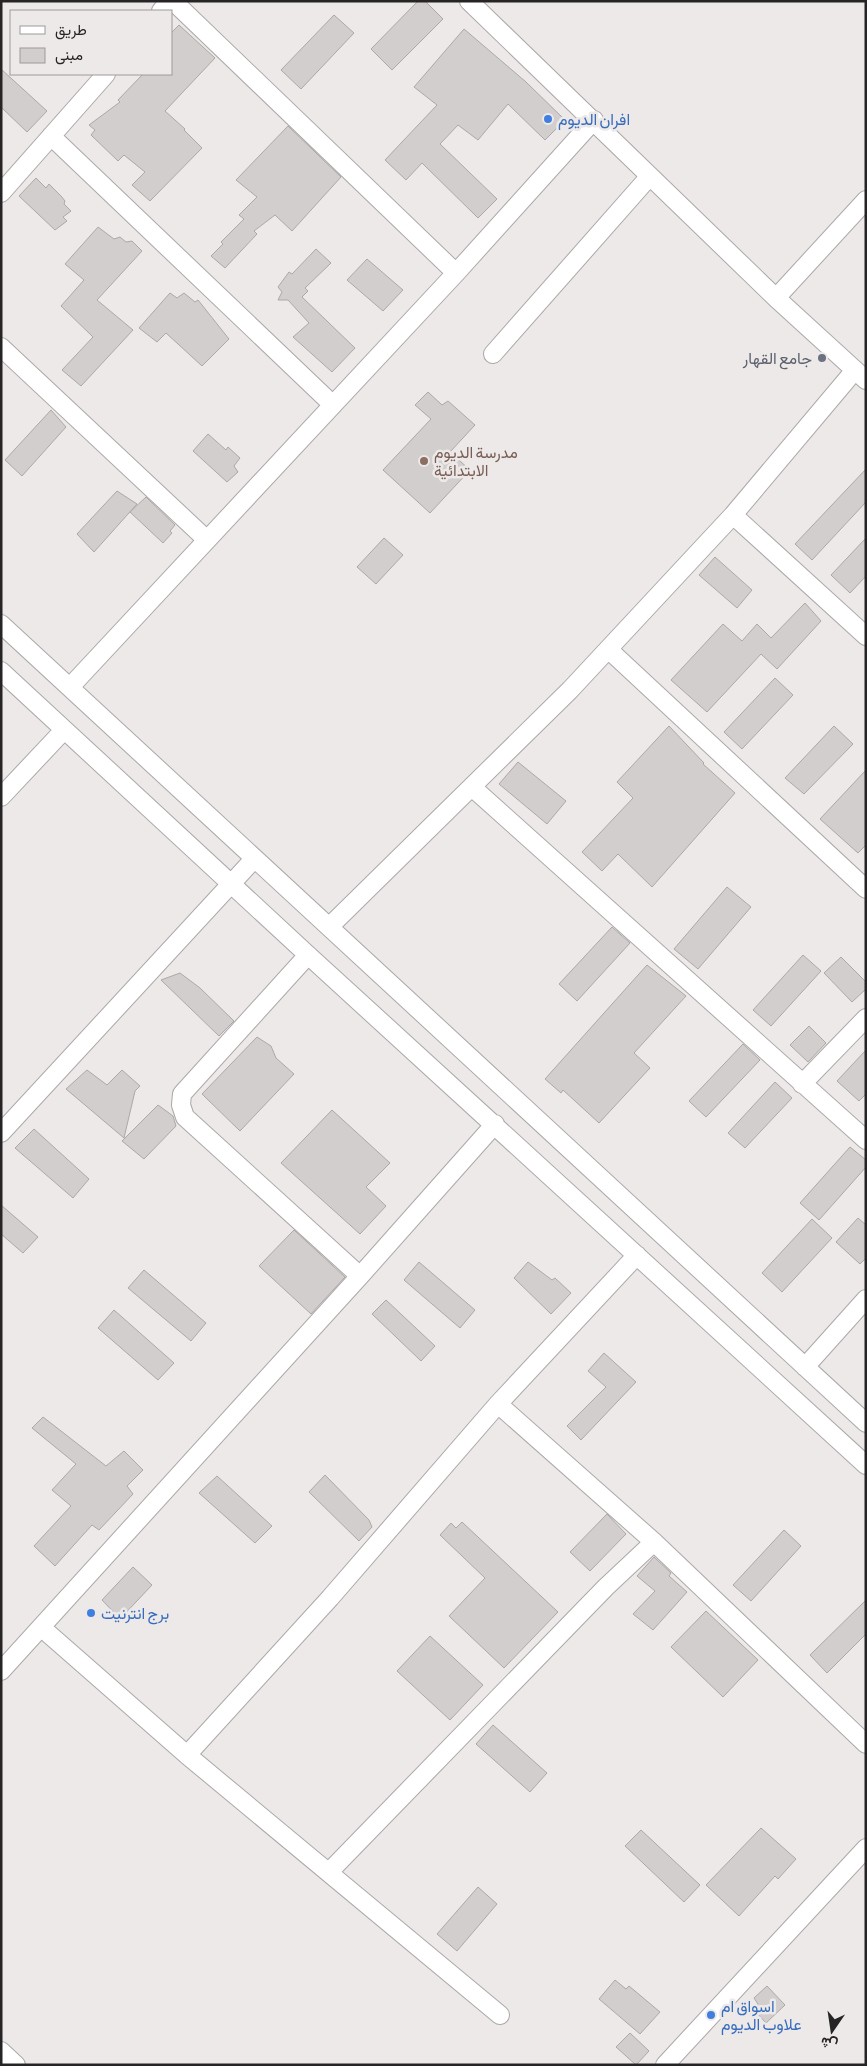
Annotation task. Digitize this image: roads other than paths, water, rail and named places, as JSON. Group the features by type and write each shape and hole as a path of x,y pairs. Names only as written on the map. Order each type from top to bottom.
{"street":[{"path":"173,1 456,273"},
{"path":"329,927 473,788 608,649 860,375 649,177 594,120 469,1"},
{"path":"1,193 105,75"},
{"path":"70,687 456,273 594,120"},
{"path":"51,136 333,405"},
{"path":"493,354 649,177"},
{"path":"776,298 866,200"},
{"path":"1,347 207,540"},
{"path":"733,515 866,636"},
{"path":"1,624 866,1423"},
{"path":"608,649 866,889"},
{"path":"1,671 308,956 495,1124 866,1465"},
{"path":"1,798 64,730"},
{"path":"473,788 866,1140"},
{"path":"1,1133 254,859"},
{"path":"308,956 182,1094 181,1104 185,1117 360,1276"},
{"path":"802,1084 866,1018"},
{"path":"1,1671 360,1276 495,1124"},
{"path":"186,1755 330,1598 498,1404 636,1255"},
{"path":"805,1367 866,1299"},
{"path":"498,1404 654,1542 866,1744"},
{"path":"329,1872 606,1587 654,1542"},
{"path":"42,1628 186,1755 500,2015"},
{"path":"665,2065 866,1848"},
{"path":"1,2051 16,2065"}],"place":[{"name":"افران الديوم","path":"548,119"},
{"name":"جامع القهار","path":"822,358"},
{"name":"مدرسة الديوم الابتدائية","path":"424,461"},
{"name":"برج انترنيت","path":"91,1613"},
{"name":"اسواق ام علاوب الديوم","path":"711,2015"}]}
